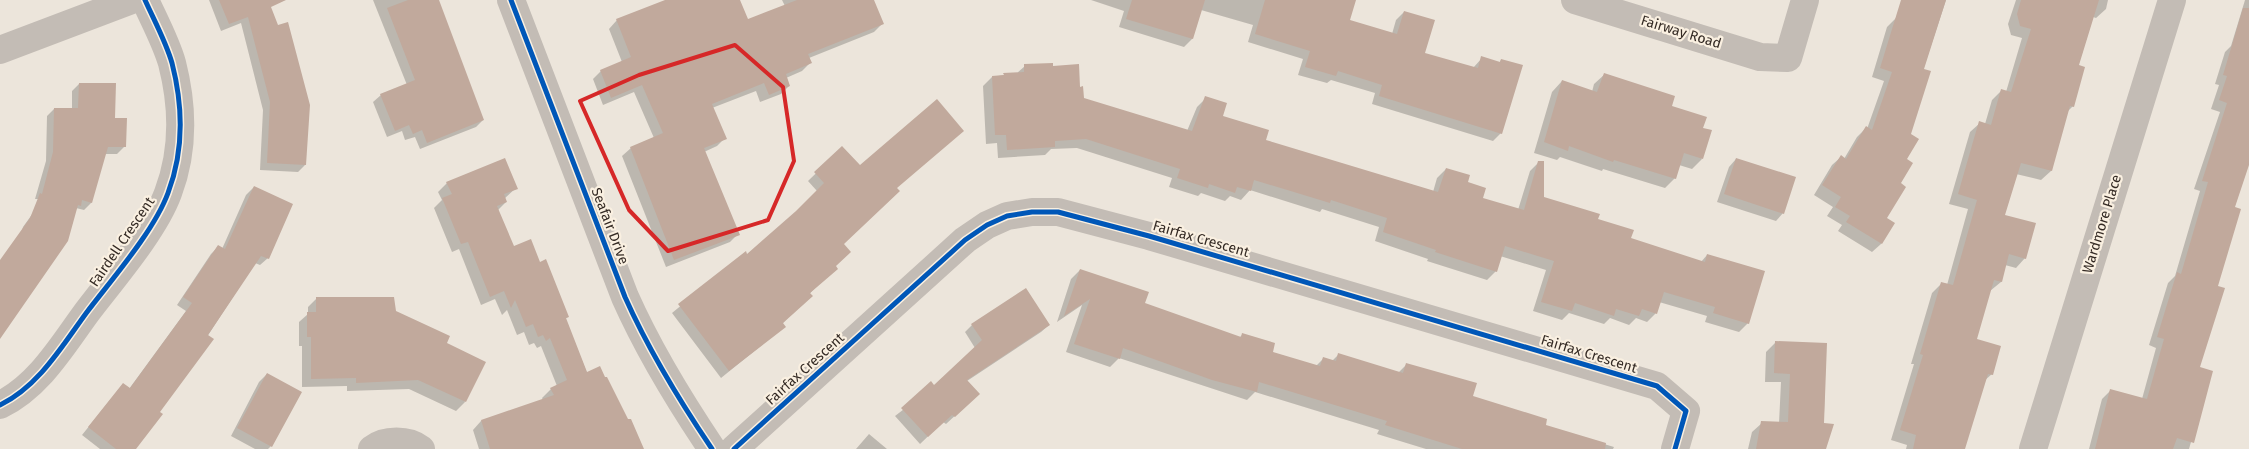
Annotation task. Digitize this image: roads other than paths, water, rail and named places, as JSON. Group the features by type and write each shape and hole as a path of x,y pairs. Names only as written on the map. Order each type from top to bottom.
{"street":[{"path":"0,50 132,0"},
{"name":"Fairdell Crescent","path":"0,405 15,398 41,374 123,266 154,220 168,194 176,163 182,124 179,98 171,61 145,0"},
{"name":"Fairway Road","path":"1575,0 1760,57 1788,58 1806,0"},
{"name":"Wardmore Place","path":"2033,449 2172,0"},
{"name":"Seafair Drive","path":"519,3 625,297 642,335 676,395 712,449"},
{"name":"Fairfax Crescent","path":"734,449 965,240 987,224 1007,216 1032,212 1058,212 1149,236 1657,386 1686,410 1675,449"},
{"path":"372,449 389,442 404,442 421,449"}]}
